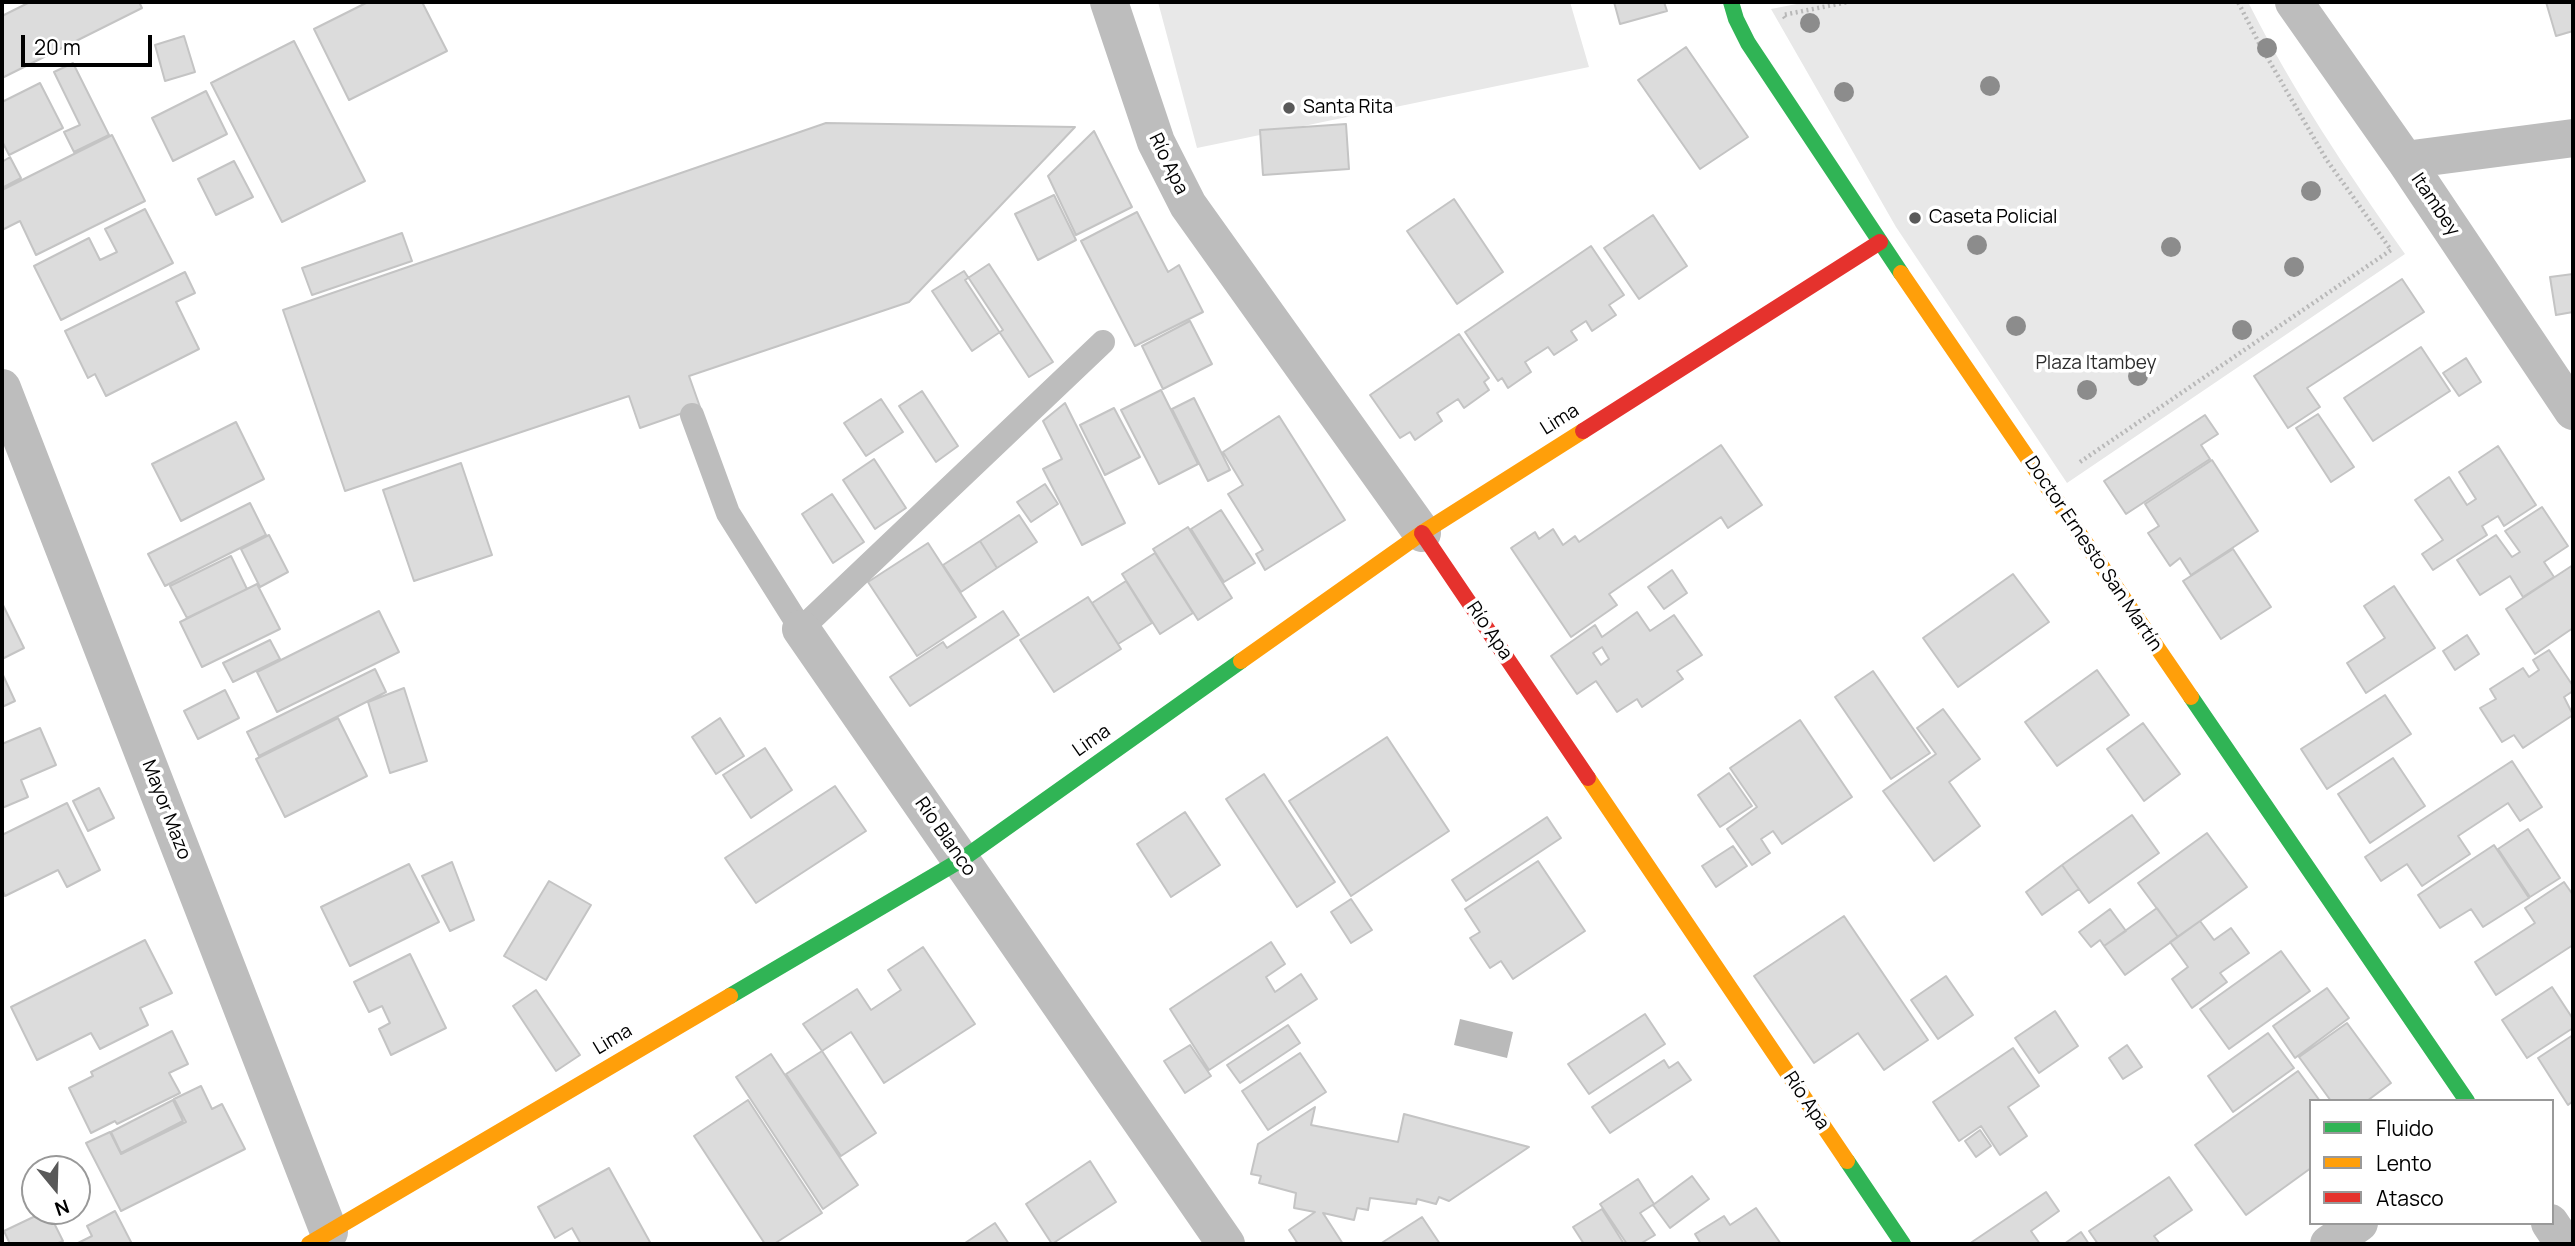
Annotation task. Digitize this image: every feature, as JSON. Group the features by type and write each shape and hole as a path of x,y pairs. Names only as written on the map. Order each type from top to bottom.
{"street":[{"name":"Río Apa","path":"1109,2 1156,142 1188,205 1422,533 1903,1244"},
{"name":"Doctor Ernesto San Martín","path":"1731,2 1748,43 1880,242 2466,1099"},
{"name":"Itambey","path":"2294,2 2405,160 2573,411"},
{"path":"2405,160 2573,138"},
{"name":"Lima","path":"319,1238 961,860 1422,533 1880,242"},
{"name":"Mayor Mazo","path":"2,388 319,1238"},
{"name":"Río Blanco","path":"802,629 1226,1244"},
{"path":"2329,1244 2356,1225"},
{"path":"2551,1225 2564,1244"}],"lane":[{"path":"802,629 1103,342"},
{"name":"Río Blanco","path":"692,415 728,513 802,629"}],"path":[{"path":"1790,27 1783,15 1848,2"},
{"path":"2069,470 2391,250 2326,159 2238,2"}],"green space":[{"name":"Santa Rita","path":"1158,2 1570,2 1589,67 1197,148"},
{"name":"Plaza Itambey","path":"1807,2 2248,2 2283,68 2322,131 2405,254 2067,483 1896,227 1771,9"}],"shaded area":[{"path":"1460,1019 1513,1032 1507,1058 1454,1045"}],"building":[{"path":"30,2 139,2 142,8 2,78 2,16"},
{"path":"368,2 422,2 447,51 349,100 314,29"},
{"path":"1614,2 1664,2 1667,11 1620,24"},
{"path":"2546,2 2573,2 2573,31 2556,36"},
{"path":"184,36 195,72 165,81 155,45"},
{"path":"294,41 365,181 282,222 211,83"},
{"path":"1686,47 1748,137 1700,169 1638,80"},
{"path":"73,63 109,135 74,152 64,132 80,125 54,72"},
{"path":"40,83 63,128 9,155 2,141 2,102"},
{"path":"206,91 227,134 173,161 152,118"},
{"path":"826,123 1075,127 909,302 689,376 700,407 640,428 629,396 345,491 283,310"},
{"path":"1346,124 1349,169 1263,175 1260,130"},
{"path":"1094,131 1132,207 1076,235 1048,176"},
{"path":"112,135 145,201 36,255 20,221 2,230 2,190"},
{"path":"10,157 21,178 2,188 2,162"},
{"path":"234,161 253,197 216,215 198,179"},
{"path":"1054,195 1076,240 1038,260 1015,214"},
{"path":"1454,199 1503,272 1457,304 1407,231"},
{"path":"145,209 173,263 61,320 34,266 89,238 100,260 117,252 105,229"},
{"path":"1137,212 1168,272 1179,265 1203,312 1135,346 1081,241"},
{"path":"1653,215 1687,266 1639,299 1604,248"},
{"path":"402,233 412,261 312,295 302,268"},
{"path":"1591,246 1624,295 1609,305 1616,315 1592,331 1586,321 1571,331 1577,340 1554,355 1548,347 1525,362 1531,372 1508,388 1502,378 1498,381 1465,332"},
{"path":"989,264 1053,362 1029,377 965,280"},
{"path":"964,271 1003,330 972,351 932,291"},
{"path":"185,272 195,293 176,302 199,349 106,396 95,374 88,378 65,331"},
{"path":"2573,274 2573,312 2556,315 2550,277"},
{"path":"2402,279 2424,312 2307,388 2320,407 2288,428 2254,376"},
{"path":"1190,321 1212,364 1163,389 1142,346"},
{"path":"1459,334 1489,378 1484,382 1489,390 1464,408 1458,399 1437,413 1442,421 1415,440 1410,432 1400,438 1370,395"},
{"path":"2421,347 2450,391 2373,441 2344,398"},
{"path":"2466,358 2481,382 2459,396 2443,373"},
{"path":"1161,390 1198,464 1159,484 1121,410"},
{"path":"922,391 958,446 936,462 899,406"},
{"path":"1194,398 1230,470 1208,481 1172,409"},
{"path":"881,399 903,432 866,456 844,423"},
{"path":"1065,403 1125,523 1082,545 1043,469 1062,459 1043,421"},
{"path":"1114,408 1140,457 1105,475 1080,425"},
{"path":"2318,414 2354,467 2331,482 2296,428"},
{"path":"2205,415 2218,434 2201,445 2210,459 2126,514 2104,481"},
{"path":"1279,416 1345,520 1265,570 1256,554 1263,550 1228,494 1243,485 1223,452"},
{"path":"236,422 264,479 181,521 152,464"},
{"path":"1721,445 1762,505 1728,528 1721,517 1609,594 1617,605 1571,637 1511,548 1535,532 1539,539 1553,529 1563,545 1575,536 1579,542"},
{"path":"2498,446 2536,505 2504,526 2498,516 2482,526 2487,535 2433,570 2422,554 2443,540 2415,500 2449,477 2467,505 2476,499 2459,472"},
{"path":"874,459 906,508 875,529 843,480"},
{"path":"2212,460 2258,531 2191,575 2180,558 2170,566 2148,533 2159,526 2145,504"},
{"path":"461,463 492,555 414,581 383,490"},
{"path":"1045,484 1058,504 1031,522 1017,502"},
{"path":"832,494 864,542 833,563 802,514"},
{"path":"250,503 266,535 165,586 148,554"},
{"path":"2542,507 2568,546 2544,562 2554,577 2523,597 2510,576 2480,595 2457,560 2496,535 2512,557 2520,552 2505,531"},
{"path":"1221,510 1255,563 1224,582 1191,529"},
{"path":"1019,515 1037,542 997,568 980,541"},
{"path":"1188,527 1232,598 1198,620 1153,549"},
{"path":"269,535 288,572 260,587 241,549"},
{"path":"980,541 997,568 961,592 943,565"},
{"path":"928,543 976,617 917,656 868,582"},
{"path":"2233,549 2271,607 2221,639 2183,581"},
{"path":"1155,553 1193,613 1160,634 1122,574"},
{"path":"231,556 247,589 187,618 170,586"},
{"path":"2573,565 2573,628 2535,654 2506,609"},
{"path":"1672,570 1687,593 1664,609 1648,587"},
{"path":"2013,574 2049,622 1958,687 1923,638"},
{"path":"1126,581 1152,623 1118,644 1092,603"},
{"path":"257,584 280,629 202,667 180,622"},
{"path":"2394,586 2435,648 2366,693 2347,663 2385,638 2364,606"},
{"path":"1088,597 1121,649 1054,692 1020,640"},
{"path":"2,603 24,648 2,659"},
{"path":"379,611 399,652 277,712 257,672"},
{"path":"1003,611 1019,635 910,706 890,677 943,642 947,648"},
{"path":"1637,612 1650,631 1674,615 1702,655 1677,671 1683,679 1642,707 1637,699 1617,712 1596,681 1577,694 1551,656 1595,625 1602,637","holes":["1602,647 1609,659 1601,665 1593,653"]},
{"path":"2467,635 2479,654 2455,670 2443,651"},
{"path":"270,640 280,659 233,682 223,663"},
{"path":"2549,650 2573,686 2573,691 2564,697 2573,715 2523,748 2514,735 2502,742 2480,708 2496,699 2490,689 2523,668 2529,677 2539,670 2533,660"},
{"path":"375,669 386,692 259,756 247,732"},
{"path":"2097,670 2129,715 2057,766 2025,722"},
{"path":"1873,671 1930,753 1891,779 1835,697"},
{"path":"2,673 15,701 2,707"},
{"path":"404,688 427,761 390,773 368,702"},
{"path":"225,690 239,718 198,739 184,711"},
{"path":"2385,695 2411,734 2327,789 2301,749"},
{"path":"1943,709 1980,759 1949,782 1980,826 1934,861 1883,791 1936,754 1917,728"},
{"path":"338,718 367,776 285,817 256,759"},
{"path":"720,718 744,756 716,774 692,737"},
{"path":"1800,720 1852,797 1782,844 1773,831 1761,839 1770,853 1752,865 1727,829 1757,807 1730,768"},
{"path":"2143,723 2180,774 2144,801 2107,749"},
{"path":"40,728 56,765 21,780 28,797 2,808 2,744"},
{"path":"1387,737 1449,831 1351,896 1289,801"},
{"path":"765,748 792,790 751,818 723,775"},
{"path":"2393,758 2425,806 2370,843 2338,794"},
{"path":"2512,761 2542,807 2520,821 2508,803 2458,836 2470,854 2422,886 2407,864 2381,881 2365,857"},
{"path":"1729,773 1752,806 1720,827 1698,795"},
{"path":"1264,774 1335,882 1297,907 1226,799"},
{"path":"835,786 866,831 756,903 725,858"},
{"path":"99,788 114,818 88,831 73,801"},
{"path":"67,803 100,870 67,887 58,870 5,896 2,889 2,835"},
{"path":"1185,812 1220,865 1171,897 1137,844"},
{"path":"2132,815 2159,853 2089,903 2062,865"},
{"path":"1547,817 1561,838 1466,901 1452,880"},
{"path":"2528,829 2560,878 2530,897 2498,849"},
{"path":"2207,833 2247,887 2178,937 2138,883"},
{"path":"2494,845 2529,898 2483,927 2471,909 2440,928 2418,895"},
{"path":"1733,846 1747,866 1716,887 1702,866"},
{"path":"1538,861 1585,931 1513,979 1501,961 1490,968 1470,938 1480,932 1465,909"},
{"path":"452,862 474,920 450,931 422,876"},
{"path":"409,864 439,922 350,966 321,907"},
{"path":"2062,865 2079,889 2042,915 2026,892"},
{"path":"549,881 591,905 546,980 504,956"},
{"path":"2564,882 2573,895 2573,945 2496,995 2475,962 2535,923 2525,908"},
{"path":"1351,899 1372,930 1351,943 1331,912"},
{"path":"2157,908 2178,937 2125,975 2104,946"},
{"path":"2110,909 2126,931 2104,946 2100,940 2091,947 2079,932"},
{"path":"1844,916 1928,1040 1884,1070 1858,1033 1814,1063 1754,976"},
{"path":"2200,921 2214,940 2231,928 2249,953 2220,973 2227,982 2192,1008 2172,979 2188,967 2170,942"},
{"path":"145,940 172,993 140,1008 148,1025 100,1049 91,1033 37,1060 11,1007"},
{"path":"1271,942 1285,964 1266,977 1275,992 1301,974 1317,999 1209,1070 1170,1009"},
{"path":"923,947 975,1024 884,1083 851,1032 822,1051 803,1024 857,989 871,1010 901,990 888,970"},
{"path":"2281,951 2310,991 2229,1049 2200,1009"},
{"path":"410,954 446,1028 391,1055 379,1029 390,1023 382,1006 369,1012 354,982"},
{"path":"1946,976 1973,1015 1938,1039 1911,1000"},
{"path":"2552,987 2573,1019 2573,1028 2527,1058 2502,1020"},
{"path":"2327,988 2349,1018 2295,1058 2273,1026"},
{"path":"536,990 580,1055 556,1071 513,1006"},
{"path":"2055,1011 2078,1046 2039,1073 2015,1038"},
{"path":"1645,1014 1665,1044 1589,1094 1568,1064"},
{"path":"2347,1023 2391,1083 2370,1099 2330,1099 2299,1057"},
{"path":"1288,1025 1300,1043 1240,1083 1227,1065"},
{"path":"172,1031 188,1064 169,1073 180,1093 117,1124 115,1121 91,1133 69,1088 93,1076 91,1072"},
{"path":"2268,1033 2294,1068 2233,1112 2208,1076"},
{"path":"2573,1035 2573,1101 2568,1105 2538,1058"},
{"path":"1190,1045 1211,1076 1185,1093 1164,1061"},
{"path":"2127,1045 2142,1067 2123,1079 2109,1058"},
{"path":"2013,1048 2039,1086 2008,1107 2027,1136 2000,1155 1981,1126 1959,1141 1933,1102"},
{"path":"822,1051 876,1133 841,1156 786,1074"},
{"path":"1300,1053 1326,1092 1268,1130 1242,1091"},
{"path":"771,1054 858,1185 823,1209 736,1077"},
{"path":"1664,1060 1669,1068 1678,1062 1691,1080 1610,1133 1592,1107"},
{"path":"2298,1071 2319,1099 2309,1099 2309,1169 2246,1215 2195,1145"},
{"path":"201,1086 212,1109 222,1104 245,1149 121,1211 86,1143 110,1132 121,1154 186,1122 174,1099"},
{"path":"173,1100 183,1121 121,1153 111,1132"},
{"path":"748,1100 822,1213 774,1244 765,1244 694,1136"},
{"path":"1315,1107 1311,1125 1398,1142 1404,1114 1529,1147 1449,1201 1439,1197 1436,1204 1417,1199 1416,1204 1370,1198 1368,1210 1357,1208 1354,1220 1323,1213 1343,1244 1298,1244 1289,1230 1315,1212 1294,1208 1296,1193 1259,1183 1261,1176 1251,1174 1258,1144"},
{"path":"1980,1130 1991,1146 1976,1157 1965,1141"},
{"path":"1090,1161 1116,1202 1052,1244 1026,1204"},
{"path":"609,1168 651,1244 581,1244 572,1228 555,1238 538,1207"},
{"path":"1692,1176 1709,1199 1670,1228 1653,1205"},
{"path":"2169,1177 2192,1210 2154,1236 2160,1244 2098,1244 2089,1231"},
{"path":"1638,1179 1654,1204 1640,1213 1655,1235 1640,1244 1627,1244 1600,1204"},
{"path":"2046,1192 2059,1211 2031,1231 2040,1244 1969,1244"},
{"path":"1756,1208 1781,1244 1701,1244 1695,1234 1724,1216 1730,1225"},
{"path":"1602,1209 1624,1244 1584,1244 1573,1227"},
{"path":"115,1211 132,1244 76,1244 92,1236 87,1226"},
{"path":"1422,1217 1440,1244 1380,1244"},
{"path":"21,1223 55,1225 63,1241 56,1244 10,1244 4,1231"},
{"path":"995,1223 1009,1244 965,1243"},
{"path":"2081,1232 2089,1244 2064,1244"}],"traffic: fast":[{"path":"1731,2 1748,43 1901,273"},
{"path":"730,996 961,860 1241,661"},
{"path":"2191,697 2466,1099"},
{"path":"1847,1161 1903,1244"}],"traffic: slow":[{"path":"1901,273 2191,697"},
{"path":"1241,661 1422,533 1583,431"},
{"path":"1588,778 1847,1161"},
{"path":"309,1244 730,996"}],"traffic: jam":[{"path":"1583,431 1880,242"},
{"path":"1422,533 1588,778"}],"place":[{"name":"Santa Rita","path":"1289,108"},
{"name":"Caseta Policial","path":"1915,218"}]}
